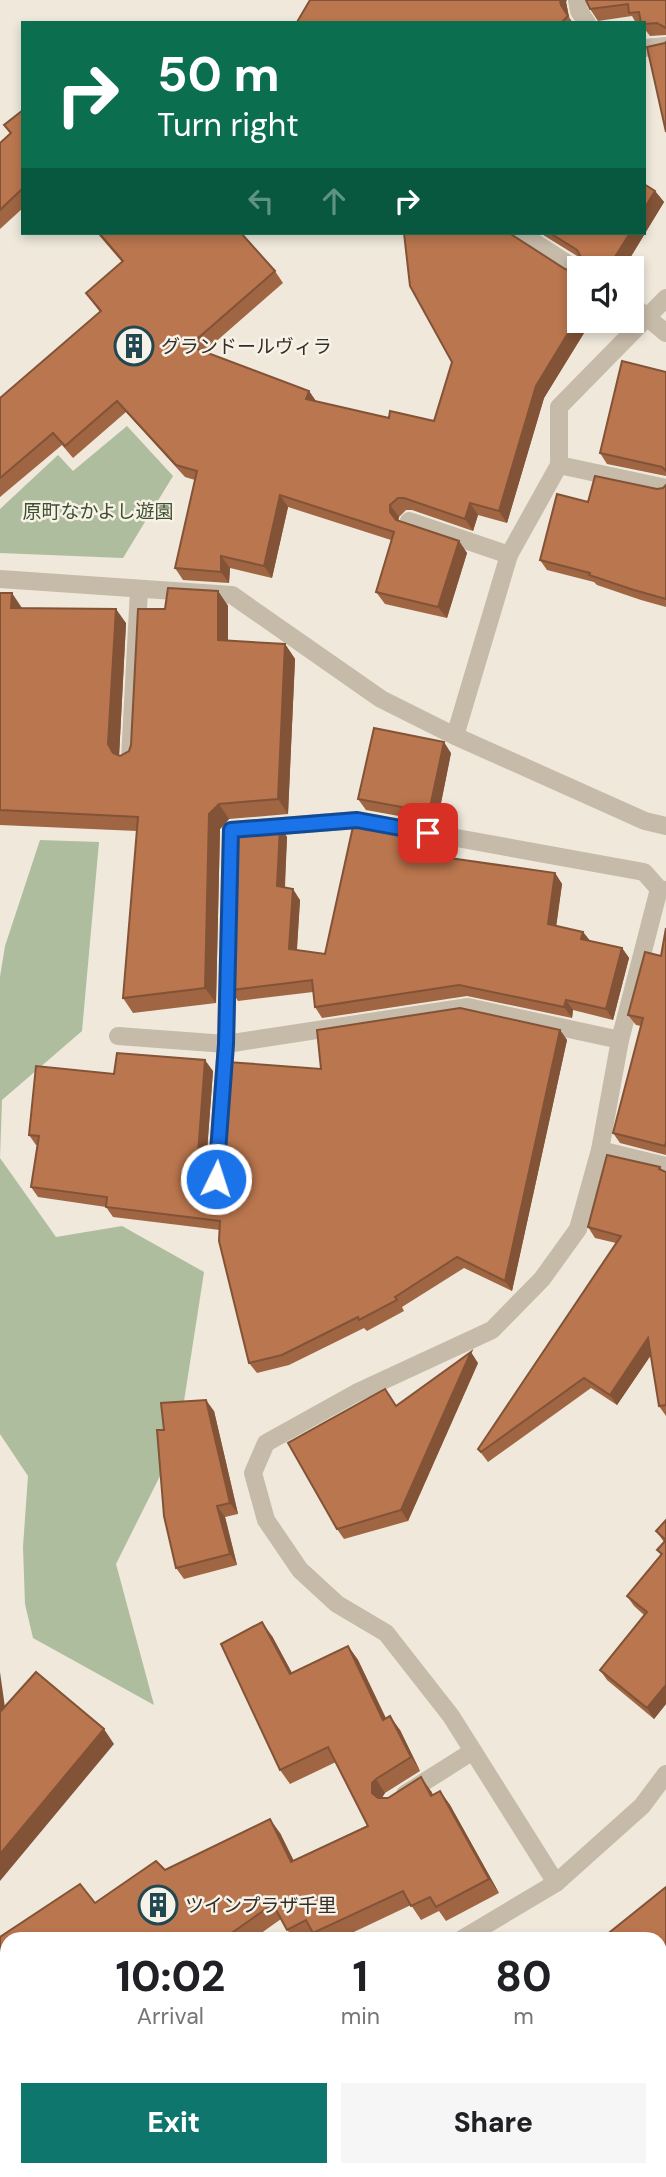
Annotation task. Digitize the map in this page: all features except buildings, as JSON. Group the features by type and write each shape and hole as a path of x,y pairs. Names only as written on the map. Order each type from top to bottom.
{"street":[{"path":"577,0 579,11 586,21"},
{"path":"646,48 666,46"},
{"path":"523,235 567,263"},
{"path":"455,736 509,555 559,465 559,407 666,299"},
{"path":"644,313 666,333"},
{"path":"559,465 666,488"},
{"path":"409,521 509,555"},
{"path":"0,579 232,595 381,699 455,736 645,821 666,826"},
{"path":"130,759 139,590"},
{"path":"216,1179 226,1044 231,830 357,820 644,872 662,890 620,1040 600,1150 578,1229 542,1279 492,1330 356,1393 265,1443 253,1473 266,1520 300,1570 337,1604 386,1633 451,1716 556,1883"},
{"path":"118,1036 226,1044 468,1007 620,1040"},
{"path":"600,1150 666,1166"},
{"path":"392,1802 473,1751"},
{"path":"474,1932 556,1883 642,1806 666,1774"}],"green space":[{"name":"原町なかよし遊園","path":"127,426 173,476 123,558 0,553 0,509 58,455 73,471"},
{"path":"40,840 99,842 82,1031 2,1100 0,1158 0,977 5,946"},
{"path":"0,1158 56,1237 122,1226 204,1272 178,1440 116,1564 154,1705 33,1638 25,1604 23,1547 28,1476 0,1434"}],"place":[{"name":"グランドールヴィラ","path":"134,346"},
{"name":"ツインプラザ千里","path":"158,1905"}],"route":[{"path":"216,1179 226,1044 231,830 357,820 428,833"}]}
